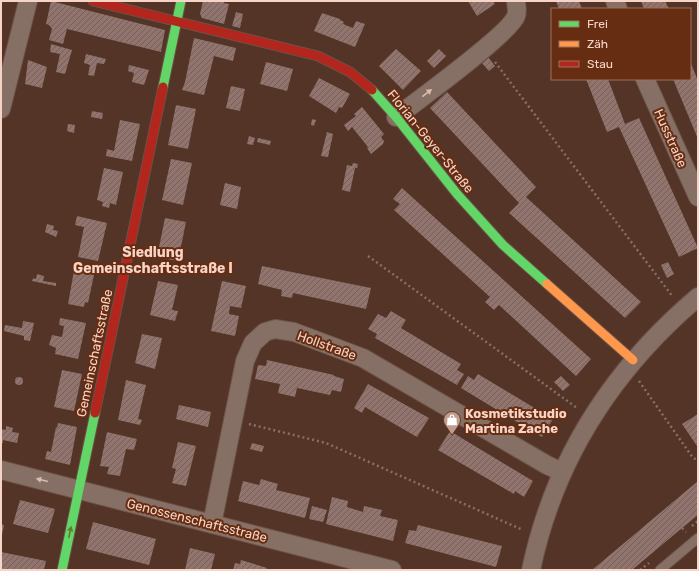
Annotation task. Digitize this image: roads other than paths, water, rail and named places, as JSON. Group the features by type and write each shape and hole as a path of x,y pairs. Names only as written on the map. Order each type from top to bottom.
{"street":[{"path":"1,109 28,1"},
{"name":"Florian-Geyer-Straße","path":"93,1 318,56 350,72 374,92 396,117 457,194 503,244 629,364"},
{"name":"Gemeinschaftsstraße","path":"62,570 181,1"},
{"path":"396,117 484,48 510,25 517,16 516,1"},
{"name":"Husstraße","path":"645,80 698,197"},
{"path":"532,570 542,529 562,472 592,417 629,364 698,297"},
{"name":"Hollstraße","path":"212,524 245,361 253,343 265,332 275,329 294,332 363,358 547,465 562,472"},
{"name":"Genossenschaftsstraße","path":"1,470 392,570"}],"lane":[{"path":"660,570 698,538"}],"place":[{"name":"Kosmetikstudio Martina Zache","path":"452,435"}],"district":[{"name":"Siedlung Gemeinschaftsstraße I","path":"153,260"}]}
